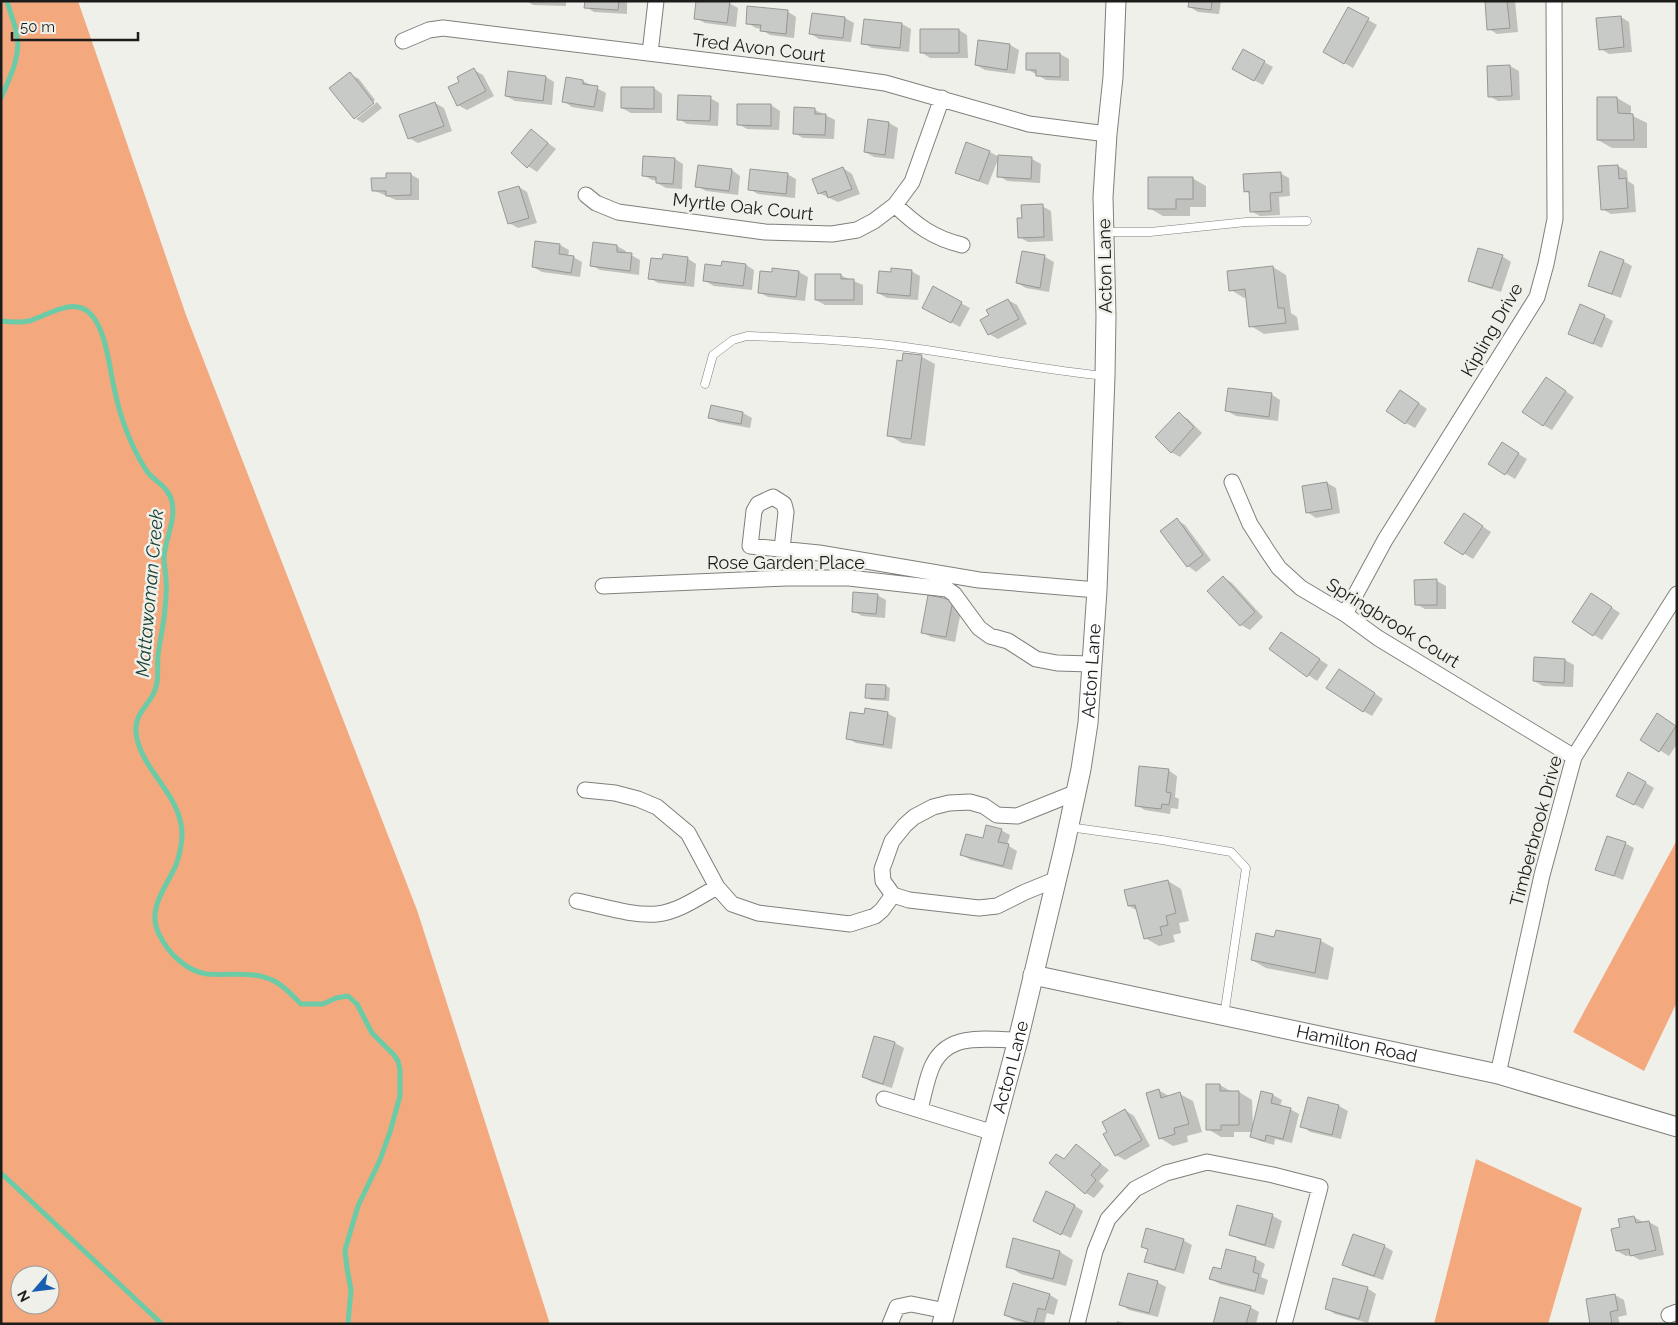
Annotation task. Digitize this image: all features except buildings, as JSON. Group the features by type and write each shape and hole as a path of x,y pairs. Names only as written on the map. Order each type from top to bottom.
{"street":[{"path":"650,53 656,1"},
{"name":"Acton Lane","path":"944,1317 1018,1040 1069,827 1088,724 1097,590 1106,316 1103,197 1113,77 1116,1"},
{"name":"Kipling Drive","path":"1345,614 1385,540 1536,297 1546,264 1555,219 1554,1"},
{"name":"Tred Avon Court","path":"403,41 429,30 443,28 885,83 1029,124 1107,134"},
{"name":"Myrtle Oak Court","path":"586,195 596,203 618,212 765,232 832,234 857,230 874,221 895,205 912,182 942,98"},
{"path":"895,205 914,222 932,234 945,241 962,245"},
{"name":"Springbrook Court","path":"1232,482 1250,524 1279,568 1301,588 1345,614 1378,638 1574,756"},
{"path":"782,549 819,553 979,580 1097,590"},
{"name":"Rose Garden Place","path":"603,586 787,578 849,578 947,589 954,594 979,628 990,636 1008,641 1036,659 1057,663 1091,664"},
{"name":"Timberbrook Drive","path":"1498,1074 1542,875 1574,756 1677,594"},
{"path":"585,790 615,793 656,806 688,833 717,887 732,904 758,914 850,924 875,916 893,895"},
{"path":"1057,879 997,906 979,908 909,900 893,895 883,881 882,869 892,841 905,825 914,817 933,807 949,803 970,802 984,806 998,815 1017,816 1076,792"},
{"path":"577,901 623,911 658,914 679,908 717,887"},
{"name":"Hamilton Road","path":"1033,975 1498,1074 1677,1127"},
{"path":"920,1110 931,1069 939,1054 945,1048 962,1040 1018,1040"},
{"path":"884,1099 994,1133"},
{"path":"1077,1324 1095,1251 1108,1219 1134,1189 1166,1173 1207,1162 1273,1175 1320,1187 1284,1324"},
{"path":"890,1324 897,1307 911,1304 944,1317"}],"lane":[{"path":"1104,232 1150,232 1246,222 1307,221"},
{"path":"705,384 713,355 733,340 747,336 898,346 1062,372 1104,376"},
{"path":"1069,827 1231,852 1246,868 1224,1016"}],"shaded area":[{"path":"1,1 78,1 186,315 417,910 550,1324 1,1324"},
{"path":"1677,840 1677,1002 1644,1071 1573,1032"},
{"path":"1476,1159 1582,1208 1548,1324 1434,1324"}],"waterway":[{"name":"Mattawoman Creek","path":"1,98 14,68 18,44 7,1"},
{"name":"Mattawoman Creek","path":"1,321 29,321 66,307 78,307 87,311 95,319 105,343 123,423 146,470 164,488 172,502 173,516 164,557 166,594 158,655 157,683 154,693 140,713 136,725 139,745 144,758 175,806 180,819 182,833 176,865 156,907 155,916 159,934 167,948 178,960 199,972 207,974 251,975 268,978 283,987 301,1004 323,1004 336,998 348,996 357,1004 372,1033 398,1061 400,1096 390,1132 380,1160 358,1206 345,1250 351,1290 348,1324"},
{"path":"1,1173 162,1324"}]}
